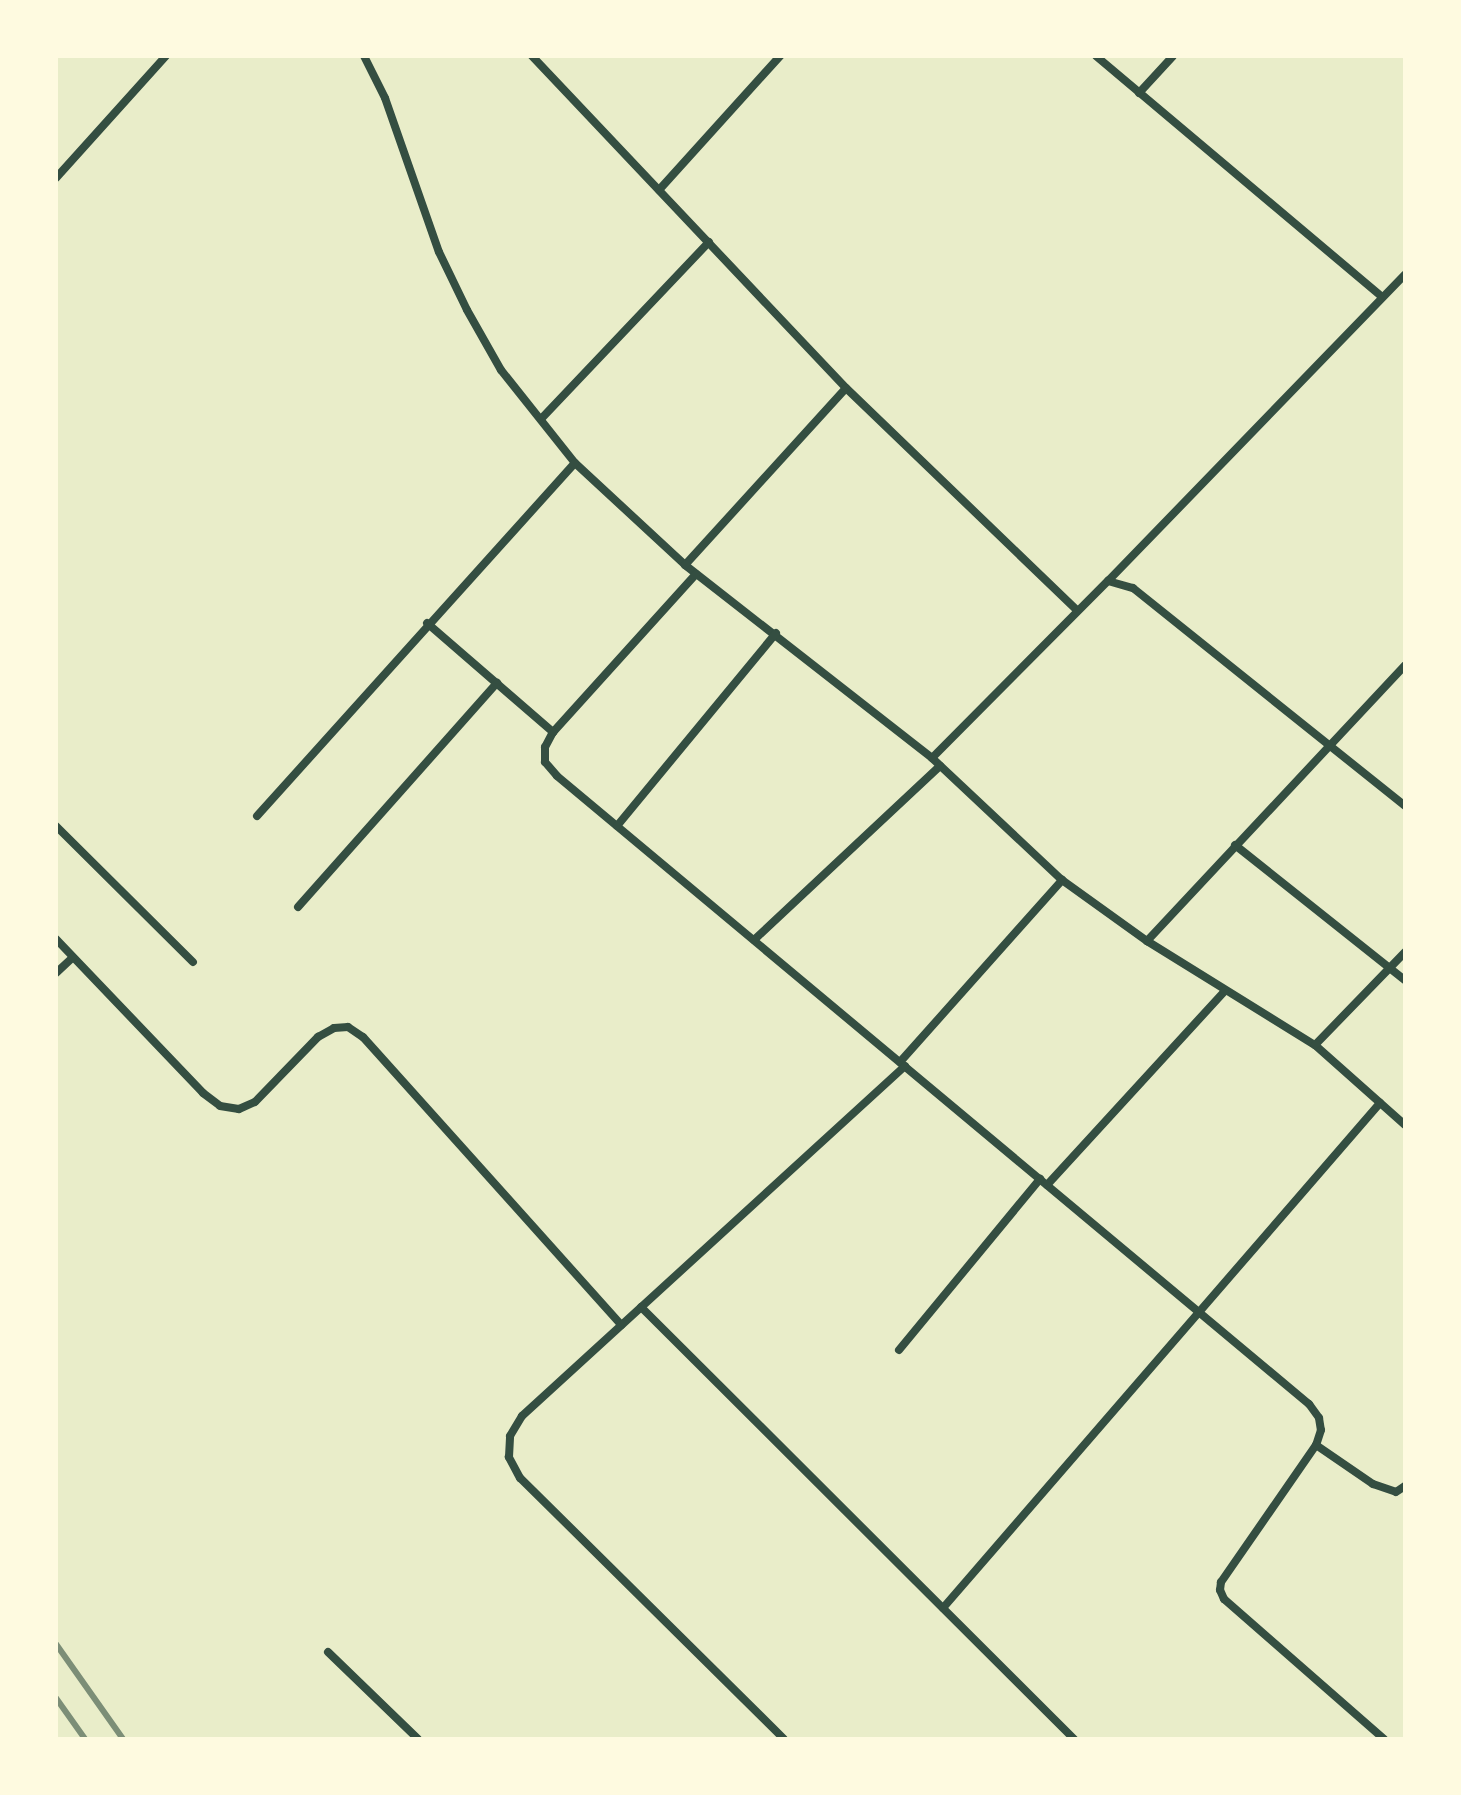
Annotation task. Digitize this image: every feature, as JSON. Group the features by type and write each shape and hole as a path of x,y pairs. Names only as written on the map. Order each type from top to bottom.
{"street":[{"path":"56,178 166,56"},
{"path":"364,56 385,98 444,263 501,370 575,463 685,565 776,633 932,758 1062,880 1147,941 1315,1045 1405,1125"},
{"path":"532,56 846,388 1077,610"},
{"path":"659,190 780,56"},
{"path":"1096,56 1381,296"},
{"path":"1139,93 1173,56"},
{"path":"541,419 709,242"},
{"path":"932,758 1108,581 1404,274"},
{"path":"685,565 846,388"},
{"path":"257,816 427,623 575,463"},
{"path":"696,574 553,732 545,747 545,762 557,776 1309,1404 1319,1418 1321,1430 1316,1445 1221,1582 1220,1590 1224,1599 1384,1739"},
{"path":"1108,581 1133,588 1326,746 1405,806"},
{"path":"427,623 553,732"},
{"path":"617,826 776,633"},
{"path":"1147,941 1405,665"},
{"path":"298,907 497,683"},
{"path":"754,940 940,766"},
{"path":"56,826 193,962"},
{"path":"1235,845 1405,980"},
{"path":"784,1739 520,1478 509,1457 510,1436 522,1416 902,1064 1062,880"},
{"path":"56,939 203,1093 220,1106 239,1109 255,1102 318,1037 334,1028 348,1027 363,1037 621,1325"},
{"path":"1315,1045 1405,952"},
{"path":"56,973 73,957"},
{"path":"899,1350 1044,1182 1225,991"},
{"path":"943,1608 1197,1310 1380,1103"},
{"path":"641,1307 1074,1739"},
{"path":"1316,1445 1373,1484 1396,1492 1405,1486"},
{"path":"328,1652 418,1739"}],"railway":[{"path":"56,1644 123,1739"},
{"path":"56,1698 85,1739"}]}
